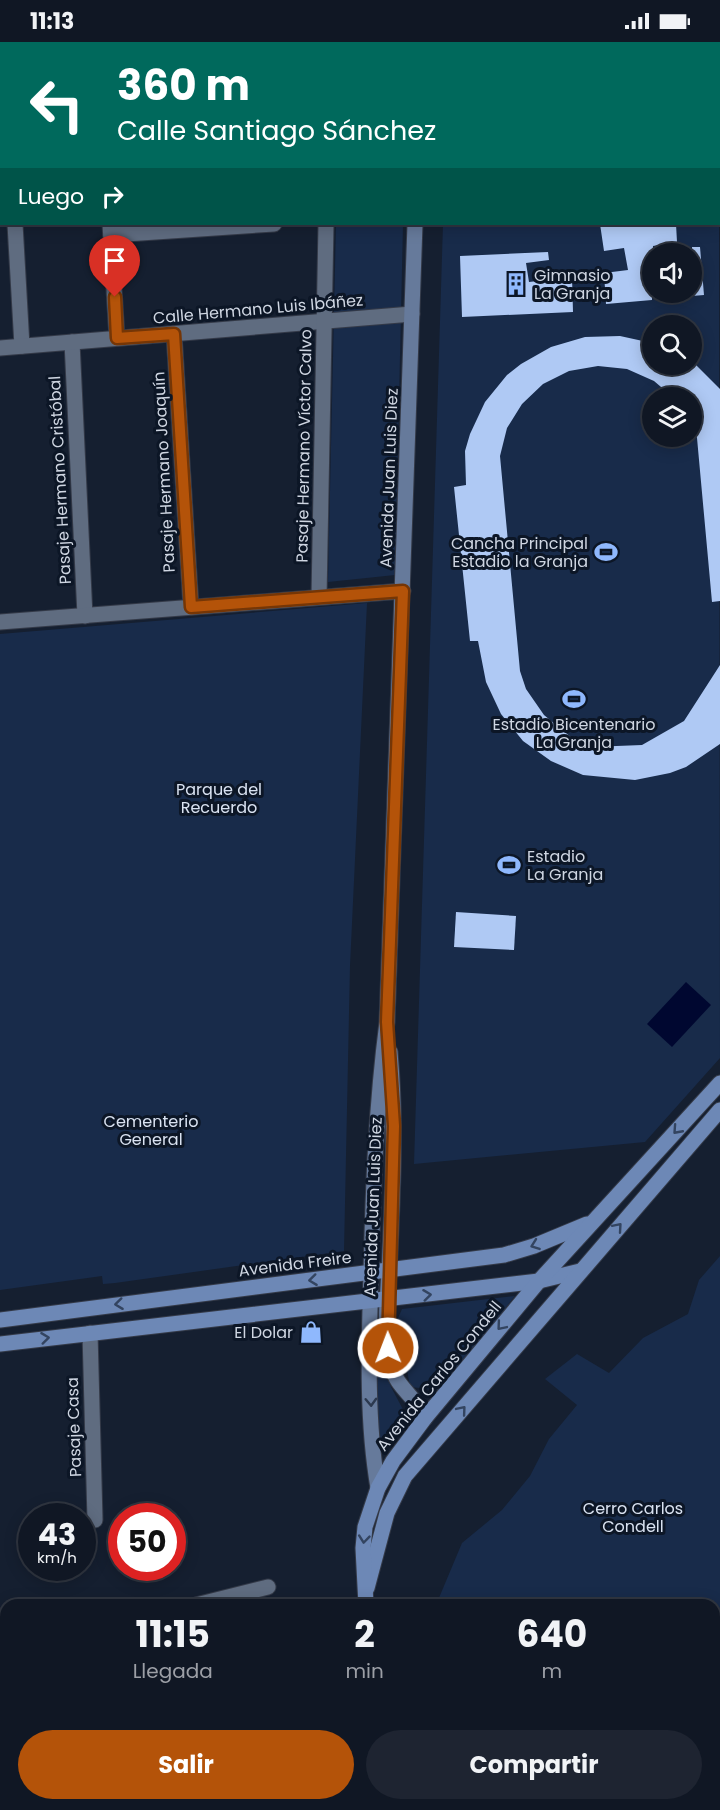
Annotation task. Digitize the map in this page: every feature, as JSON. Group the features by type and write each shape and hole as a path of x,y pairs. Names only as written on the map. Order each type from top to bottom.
{"main road":[{"name":"Avenida Juan Luis Diez","path":"378,1488 372,1438 370,1301 375,1138 387,1022 415,225"},
{"name":"Avenida Juan Luis Diez","path":"387,1022 394,1126 388,1299 391,1368 398,1383 422,1409 425,1418"},
{"name":"Avenida Carlos Condell","path":"366,1598 364,1537 378,1488 393,1461 425,1418 539,1281 720,1083"},
{"name":"Avenida Carlos Condell","path":"366,1598 392,1501 405,1476 720,1110"},
{"name":"Avenida Freire","path":"0,1320 504,1255 534,1246 590,1223"},
{"path":"0,1344 539,1281 580,1270"},
{"path":"424,1454 427,1436 425,1418"}],"street":[{"path":"15,225 22,346"},
{"path":"117,338 110,229 241,225"},
{"name":"Pasaje Hermano Víctor Calvo","path":"319,597 326,225"},
{"name":"Calle Hermano Luis Ibáñez","path":"0,348 412,314"},
{"name":"Pasaje Hermano Joaquín","path":"174,334 191,607"},
{"name":"Pasaje Hermano Cristóbal","path":"72,342 85,616"},
{"path":"0,622 403,591"},
{"name":"Pasaje Casa","path":"90,1333 95,1503"},
{"path":"220,1599 268,1587"}],"green space":[{"path":"336,225 403,225 395,575 328,582"},
{"name":"Estadio Bicentenario La Granja","path":"443,225 719,225 720,1058 645,1142 414,1164"},
{"path":"367,603 350,966 344,1251 115,1283 103,1284 102,1276 0,1290 0,634"},
{"name":"Cerro Carlos Condell","path":"720,1256 720,1599 439,1599 462,1543 502,1510 530,1476 549,1439 577,1405 545,1379 577,1354 609,1373 643,1338 688,1314 699,1280"},
{"path":"515,1296 440,1390 410,1387 398,1318 402,1309"},
{"path":"379,1346 391,1387 407,1417 405,1427 383,1455 379,1440 376,1351"}],"shaded area":[{"path":"686,982 711,1005 672,1047 647,1024"}],"building":[{"path":"600,225 676,225 677,242 642,243 642,301 606,304 604,273 628,270 624,248 604,251"},
{"name":"Gimnasio La Granja","path":"548,252 549,260 526,263 529,282 572,277 573,312 462,317 460,256"},
{"path":"702,271 704,295 702,295"},
{"path":"620,336 642,341 642,375 702,375 702,371 720,389 720,601 712,602 698,447 702,447 702,387 661,387 654,381 627,369 598,366 569,371 543,384 522,404 507,428 500,456 520,671 526,689 544,715 572,738 591,747 642,745 684,721 720,665 720,744 686,767 670,773 635,780 583,775 551,761 523,741 501,714 486,682 478,641 470,641 454,487 466,485 465,451 470,434 485,402 507,375 551,347 585,337"},
{"path":"456,912 516,916 514,950 454,947"}],"place":[{"name":"Gimnasio La Granja","path":"516,284"},
{"name":"Cancha Principal Estadio la Granja","path":"606,552"},
{"name":"Estadio Bicentenario La Granja","path":"574,699"},
{"name":"Estadio La Granja","path":"509,865"},
{"name":"El Dolar","path":"311,1332"}],"route":[{"path":"115,297 117,338 174,334 191,607 403,591 387,1022 394,1126 388,1348"}],"park label":[{"name":"Parque del Recuerdo","path":"219,798"},
{"name":"Cementerio General","path":"151,1130"}]}
